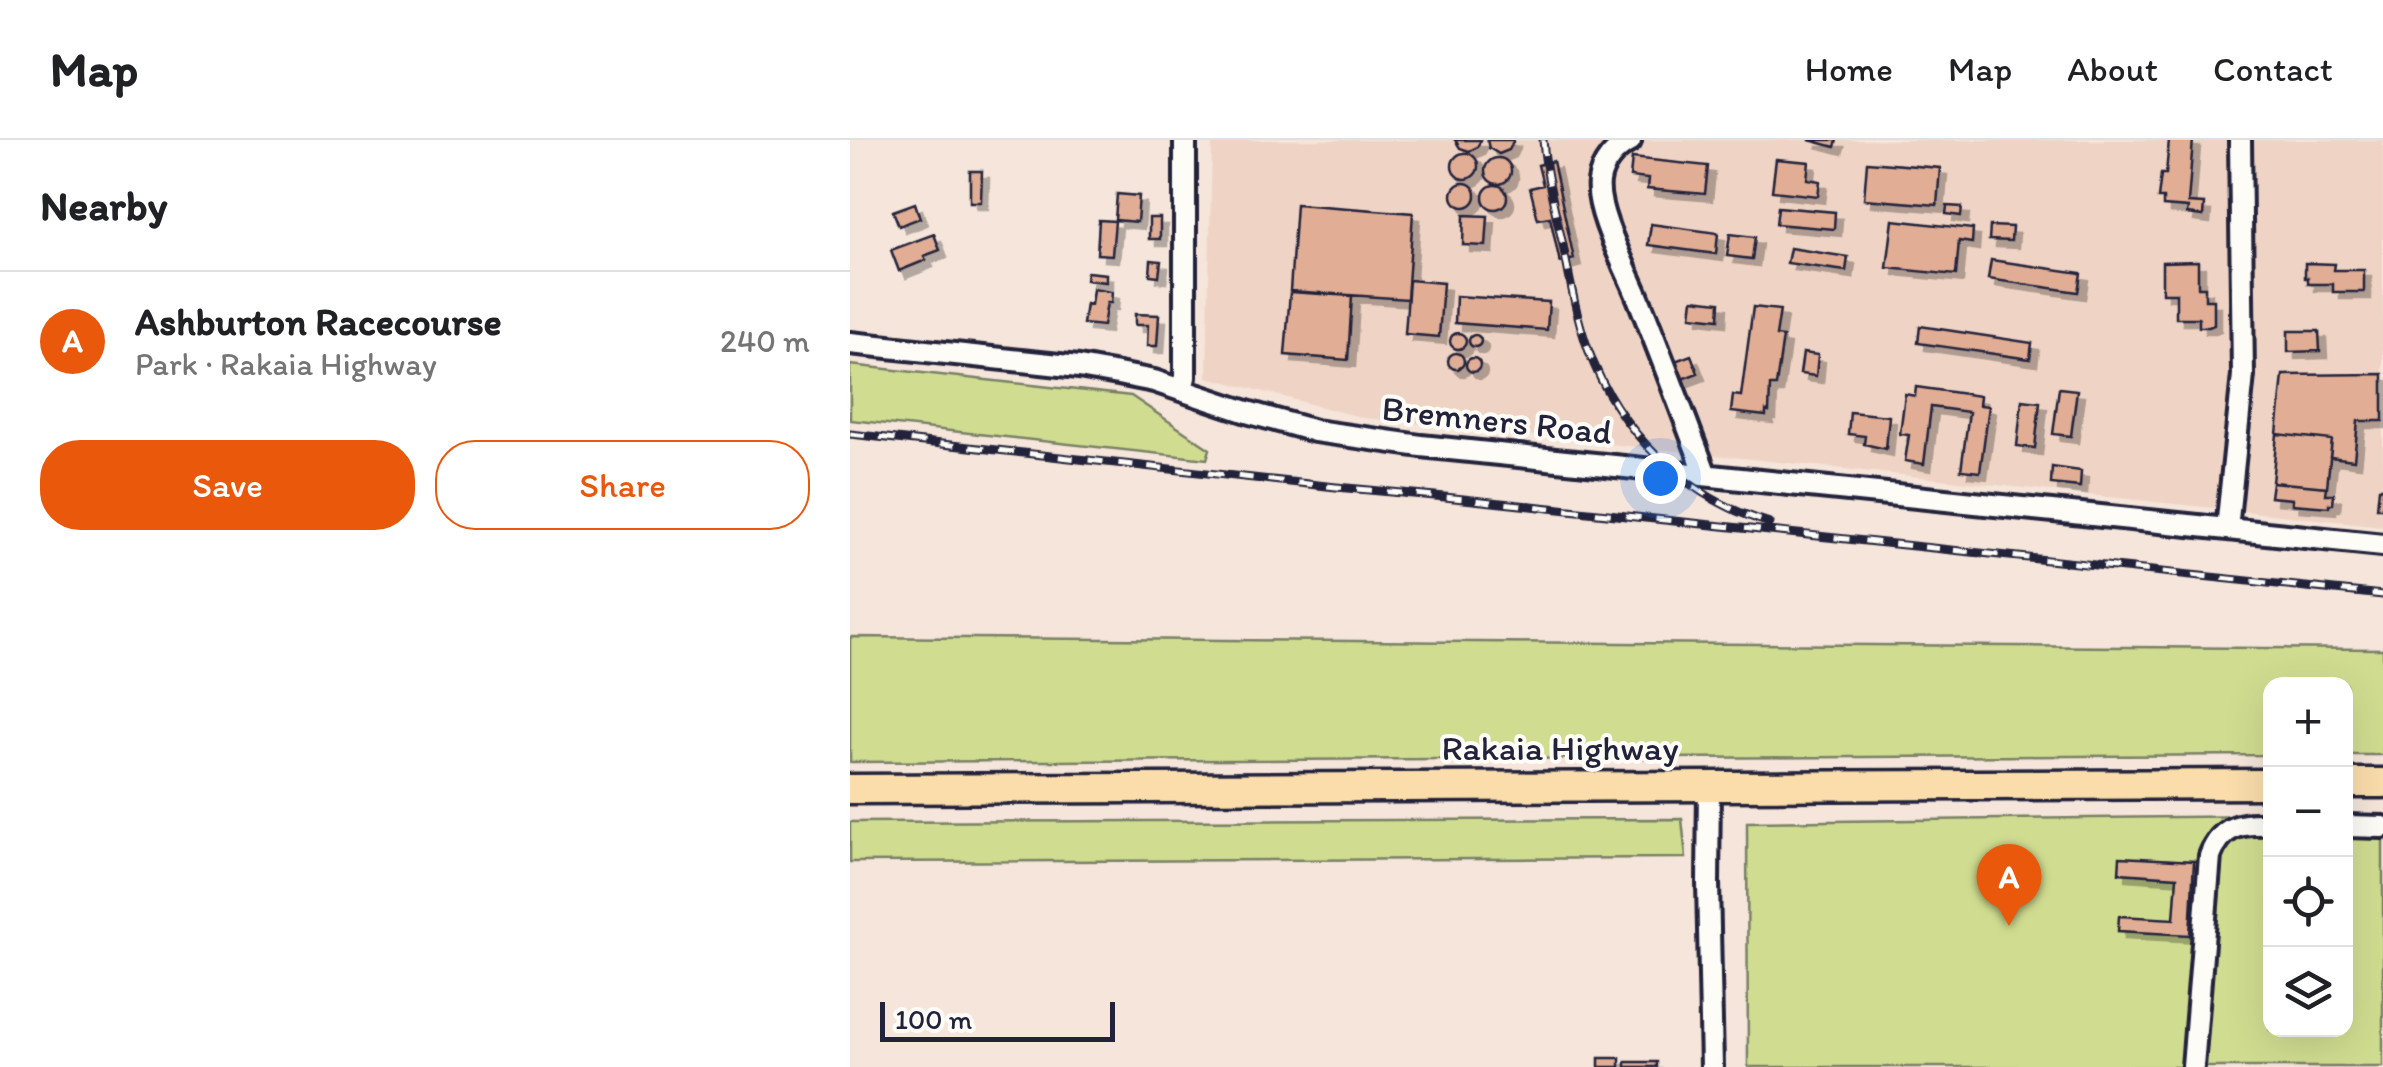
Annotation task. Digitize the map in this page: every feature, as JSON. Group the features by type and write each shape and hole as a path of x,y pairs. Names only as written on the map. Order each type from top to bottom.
{"highway":[{"path":"2353,783 2383,783"},
{"name":"Rakaia Highway","path":"850,789 2263,784"}],"street":[{"path":"1182,389 1185,140"},
{"path":"1630,140 1606,162 1598,184 1599,196 1706,475"},
{"path":"2226,529 2243,375 2240,140"},
{"name":"Bremners Road","path":"850,343 1079,367 1154,381 1247,412 1351,437 2383,545"},
{"path":"1708,785 1712,1067"},
{"path":"2194,1067 2210,856 2218,840 2235,826 2263,824"},
{"path":"2353,826 2383,827"}],"shaded area":[{"path":"1212,140 2383,140 2383,526 1364,418 1207,377"}],"green space":[{"path":"850,365 1131,396 1210,449 1207,459 850,420"},
{"path":"850,637 2383,649 2383,755 2353,755 2353,677 2263,677 2263,755 850,762"},
{"path":"2383,814 2383,1067 1748,1067 1747,822 2263,816 2263,1037 2353,1037 2353,815"},
{"path":"1682,819 1686,858 850,862 850,822"}],"building":[{"path":"1455,140 1481,140 1469,151 1460,148"},
{"path":"1487,140 1513,142 1509,150 1499,154 1489,148"},
{"path":"1809,140 1837,140 1835,147"},
{"path":"2169,140 2193,140 2188,203 2204,204 2203,216 2187,214 2188,208 2163,206 2163,198 2158,198 2161,174 2166,174"},
{"path":"1465,153 1474,157 1478,166 1474,175 1465,179 1456,175 1452,166 1456,157"},
{"path":"1498,158 1507,162 1511,171 1507,180 1498,184 1489,180 1485,171 1489,162"},
{"path":"1632,158 1708,166 1705,194 1647,189 1648,179 1630,177"},
{"path":"1776,159 1809,162 1807,179 1820,181 1818,196 1772,191"},
{"path":"1553,161 1574,259 1560,263 1550,217 1538,219 1530,188 1543,185 1538,165"},
{"path":"1867,162 1940,168 1937,205 1864,199"},
{"path":"970,171 982,171 981,202 970,202"},
{"path":"1464,183 1473,186 1473,204 1464,207 1455,204 1452,195 1455,186"},
{"path":"1495,185 1504,188 1504,206 1495,209 1486,206 1483,197 1486,188"},
{"path":"1117,194 1139,196 1137,222 1115,220"},
{"path":"915,203 920,218 899,226 893,211"},
{"path":"1296,204 1413,213 1407,299 1290,291"},
{"path":"1947,206 1962,207 1961,216 1946,214"},
{"path":"1778,207 1835,212 1834,229 1776,224"},
{"path":"1464,215 1488,216 1486,246 1463,245"},
{"path":"1149,218 1160,218 1160,239 1149,239"},
{"path":"1099,220 1115,221 1112,255 1097,254"},
{"path":"1893,220 1973,229 1972,243 1959,241 1956,275 1887,268"},
{"path":"1651,224 1718,233 1716,254 1648,245"},
{"path":"1990,226 2012,227 2011,241 1989,240"},
{"path":"934,234 940,250 899,271 891,250"},
{"path":"1730,234 1755,237 1752,259 1727,256"},
{"path":"1790,248 1848,257 1846,271 1787,263"},
{"path":"1151,260 1161,261 1159,276 1150,275"},
{"path":"1991,260 2081,273 2078,292 1988,279"},
{"path":"2198,261 2198,287 2205,287 2205,300 2214,300 2214,325 2209,327 2199,327 2199,318 2176,318 2176,293 2162,293 2162,262"},
{"path":"2305,263 2335,264 2334,270 2364,270 2364,292 2333,292 2333,284 2308,284"},
{"path":"1087,272 1106,274 1106,282 1086,280"},
{"path":"1409,280 1443,283 1439,337 1405,334"},
{"path":"1093,289 1112,292 1103,326 1083,324"},
{"path":"1290,292 1352,296 1348,360 1285,355"},
{"path":"1456,296 1549,302 1547,330 1455,323"},
{"path":"1693,299 1720,302 1719,319 1691,316"},
{"path":"1753,307 1780,310 1776,336 1783,337 1776,386 1770,386 1766,416 1731,412 1733,395 1741,396"},
{"path":"1135,314 1159,315 1157,346 1147,346 1148,325 1135,325"},
{"path":"1920,326 2032,343 2030,359 1918,343"},
{"path":"2288,331 2319,331 2320,351 2288,352"},
{"path":"1458,333 1466,341 1458,349 1450,341"},
{"path":"1475,335 1481,341 1475,347 1469,341"},
{"path":"1456,353 1464,361 1456,369 1448,361"},
{"path":"1803,353 1818,355 1816,376 1800,374"},
{"path":"1691,355 1698,373 1682,379 1675,361"},
{"path":"1473,358 1480,365 1473,372 1466,365"},
{"path":"2383,374 2383,421 2358,421 2354,460 2330,457 2332,440 2277,434 2283,375"},
{"path":"1916,387 1980,396 1979,405 1989,406 1980,472 1961,470 1969,412 1931,407 1924,464 1905,461 1909,435 1900,434 1905,394 1915,396"},
{"path":"2059,388 2077,390 2071,436 2053,434"},
{"path":"2022,400 2040,402 2035,448 2017,446"},
{"path":"1850,412 1889,416 1886,449 1864,444 1865,436 1848,434"},
{"path":"2277,434 2332,440 2327,487 2272,482"},
{"path":"2052,467 2081,471 2080,487 2051,484"},
{"path":"2272,482 2327,487 2326,494 2334,494 2333,504 2292,504 2292,499 2270,497"},
{"path":"2379,488 2383,488 2383,508 2377,508"},
{"path":"2120,857 2194,861 2190,935 2118,931 2119,916 2174,919 2177,877 2119,873"},
{"path":"1599,1058 1620,1058 1620,1067 1599,1067"},
{"path":"1626,1062 1657,1062 1657,1067 1626,1067"}],"railway":[{"path":"1543,140 1580,324 1601,379 1617,407 1636,433 1683,479 1739,512 1770,523"},
{"path":"850,434 2383,595"}],"place":[{"name":"Ashburton Racecourse","path":"2009,926"}]}
